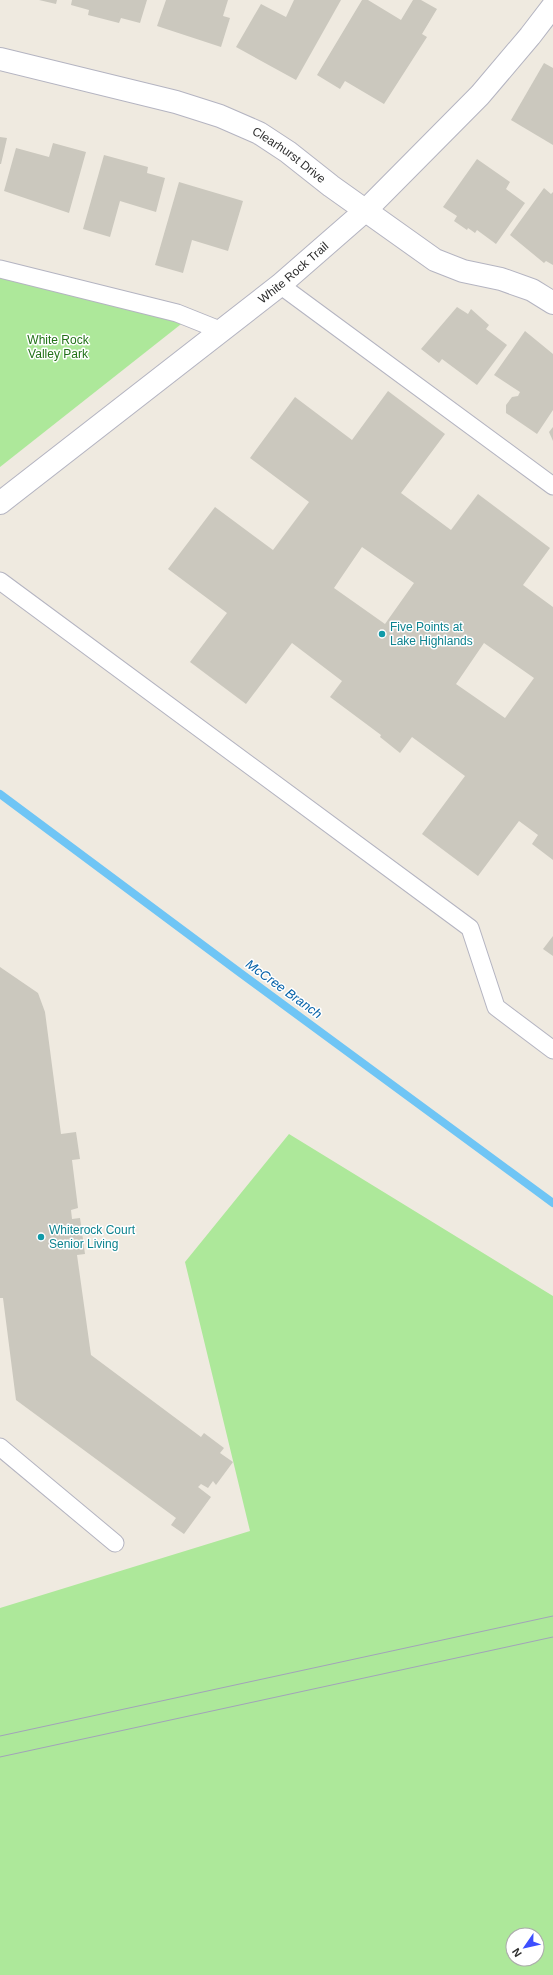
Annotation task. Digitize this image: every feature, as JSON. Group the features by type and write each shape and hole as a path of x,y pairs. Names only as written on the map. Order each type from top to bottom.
{"street":[{"name":"White Rock Trail","path":"0,503 280,285 366,210 480,95 530,36 553,6"},
{"name":"Clearhurst Drive","path":"0,59 176,102 220,116 258,133 288,152 435,260 463,271 501,279 532,290 553,303"}],"lane":[{"path":"548,0 553,2"},
{"path":"0,269 178,313 222,331"},
{"path":"280,285 553,486"},
{"path":"0,582 470,928 496,1007 553,1050"},
{"path":"0,1447 115,1543"}],"green space":[{"name":"White Rock Valley Park","path":"0,270 185,321 0,467"},
{"path":"289,1134 553,1296 553,1975 0,1975 0,1608 250,1531 185,1262"}],"building":[{"path":"39,0 57,0 56,4"},
{"path":"72,0 147,0 140,23 121,18 119,23 88,15 89,10 71,5"},
{"path":"166,0 228,0 223,16 230,18 221,47 157,26"},
{"path":"294,0 341,0 296,80 236,47 261,4 286,17"},
{"path":"362,0 368,0 401,20 413,0 421,0 437,9 422,34 427,37 384,104 345,81 340,89 317,75"},
{"path":"544,63 553,68 553,145 511,120"},
{"path":"0,137 7,138 1,164 0,164"},
{"path":"53,143 86,152 69,213 4,191 16,148 49,157"},
{"path":"104,155 148,167 147,173 165,178 156,212 120,201 110,237 83,229"},
{"path":"477,159 510,182 506,189 525,203 496,244 477,230 475,233 468,228 467,230 454,221 457,216 443,207"},
{"path":"179,182 243,201 228,251 192,240 183,273 155,265"},
{"path":"544,188 551,194 553,192 553,265 546,261 544,263 510,235"},
{"path":"457,307 468,314 471,309 489,325 486,329 507,345 477,385 442,359 439,363 421,349"},
{"path":"525,331 553,354 553,410 537,434 506,413 506,405 512,397 518,396 520,392 494,375"},
{"name":"Five Points at Lake Highlands","path":"388,391 445,434 401,493 451,530 478,494 550,548 523,585 553,607 553,860 532,844 538,835 519,821 478,876 422,834 465,776 412,737 400,753 380,737 381,735 330,697 342,681 292,643 246,704 190,662 227,613 168,569 215,507 273,550 309,502 250,458 295,397 352,440","holes":["362,547 414,583 385,624 334,588","484,643 534,678 505,718 456,684"]},
{"path":"553,427 553,441 549,432"},
{"path":"553,936 553,956 543,949"},
{"name":"Whiterock Court Senior Living","path":"0,967 38,993 45,1012 61,1134 76,1132 80,1159 72,1160 78,1208 71,1210 72,1219 80,1218 85,1254 77,1255 91,1355 201,1437 204,1433 224,1448 220,1453 233,1462 216,1485 213,1481 208,1488 201,1484 198,1487 211,1497 184,1534 171,1525 176,1518 16,1400 3,1298 0,1298"}],"waterway":[{"name":"McCree Branch","path":"0,794 553,1203"}],"tram line":[{"path":"0,1736 553,1616"},
{"path":"0,1757 553,1637"}],"place":[{"name":"Five Points at Lake Highlands","path":"382,634"},
{"name":"Whiterock Court Senior Living","path":"41,1237"}]}
